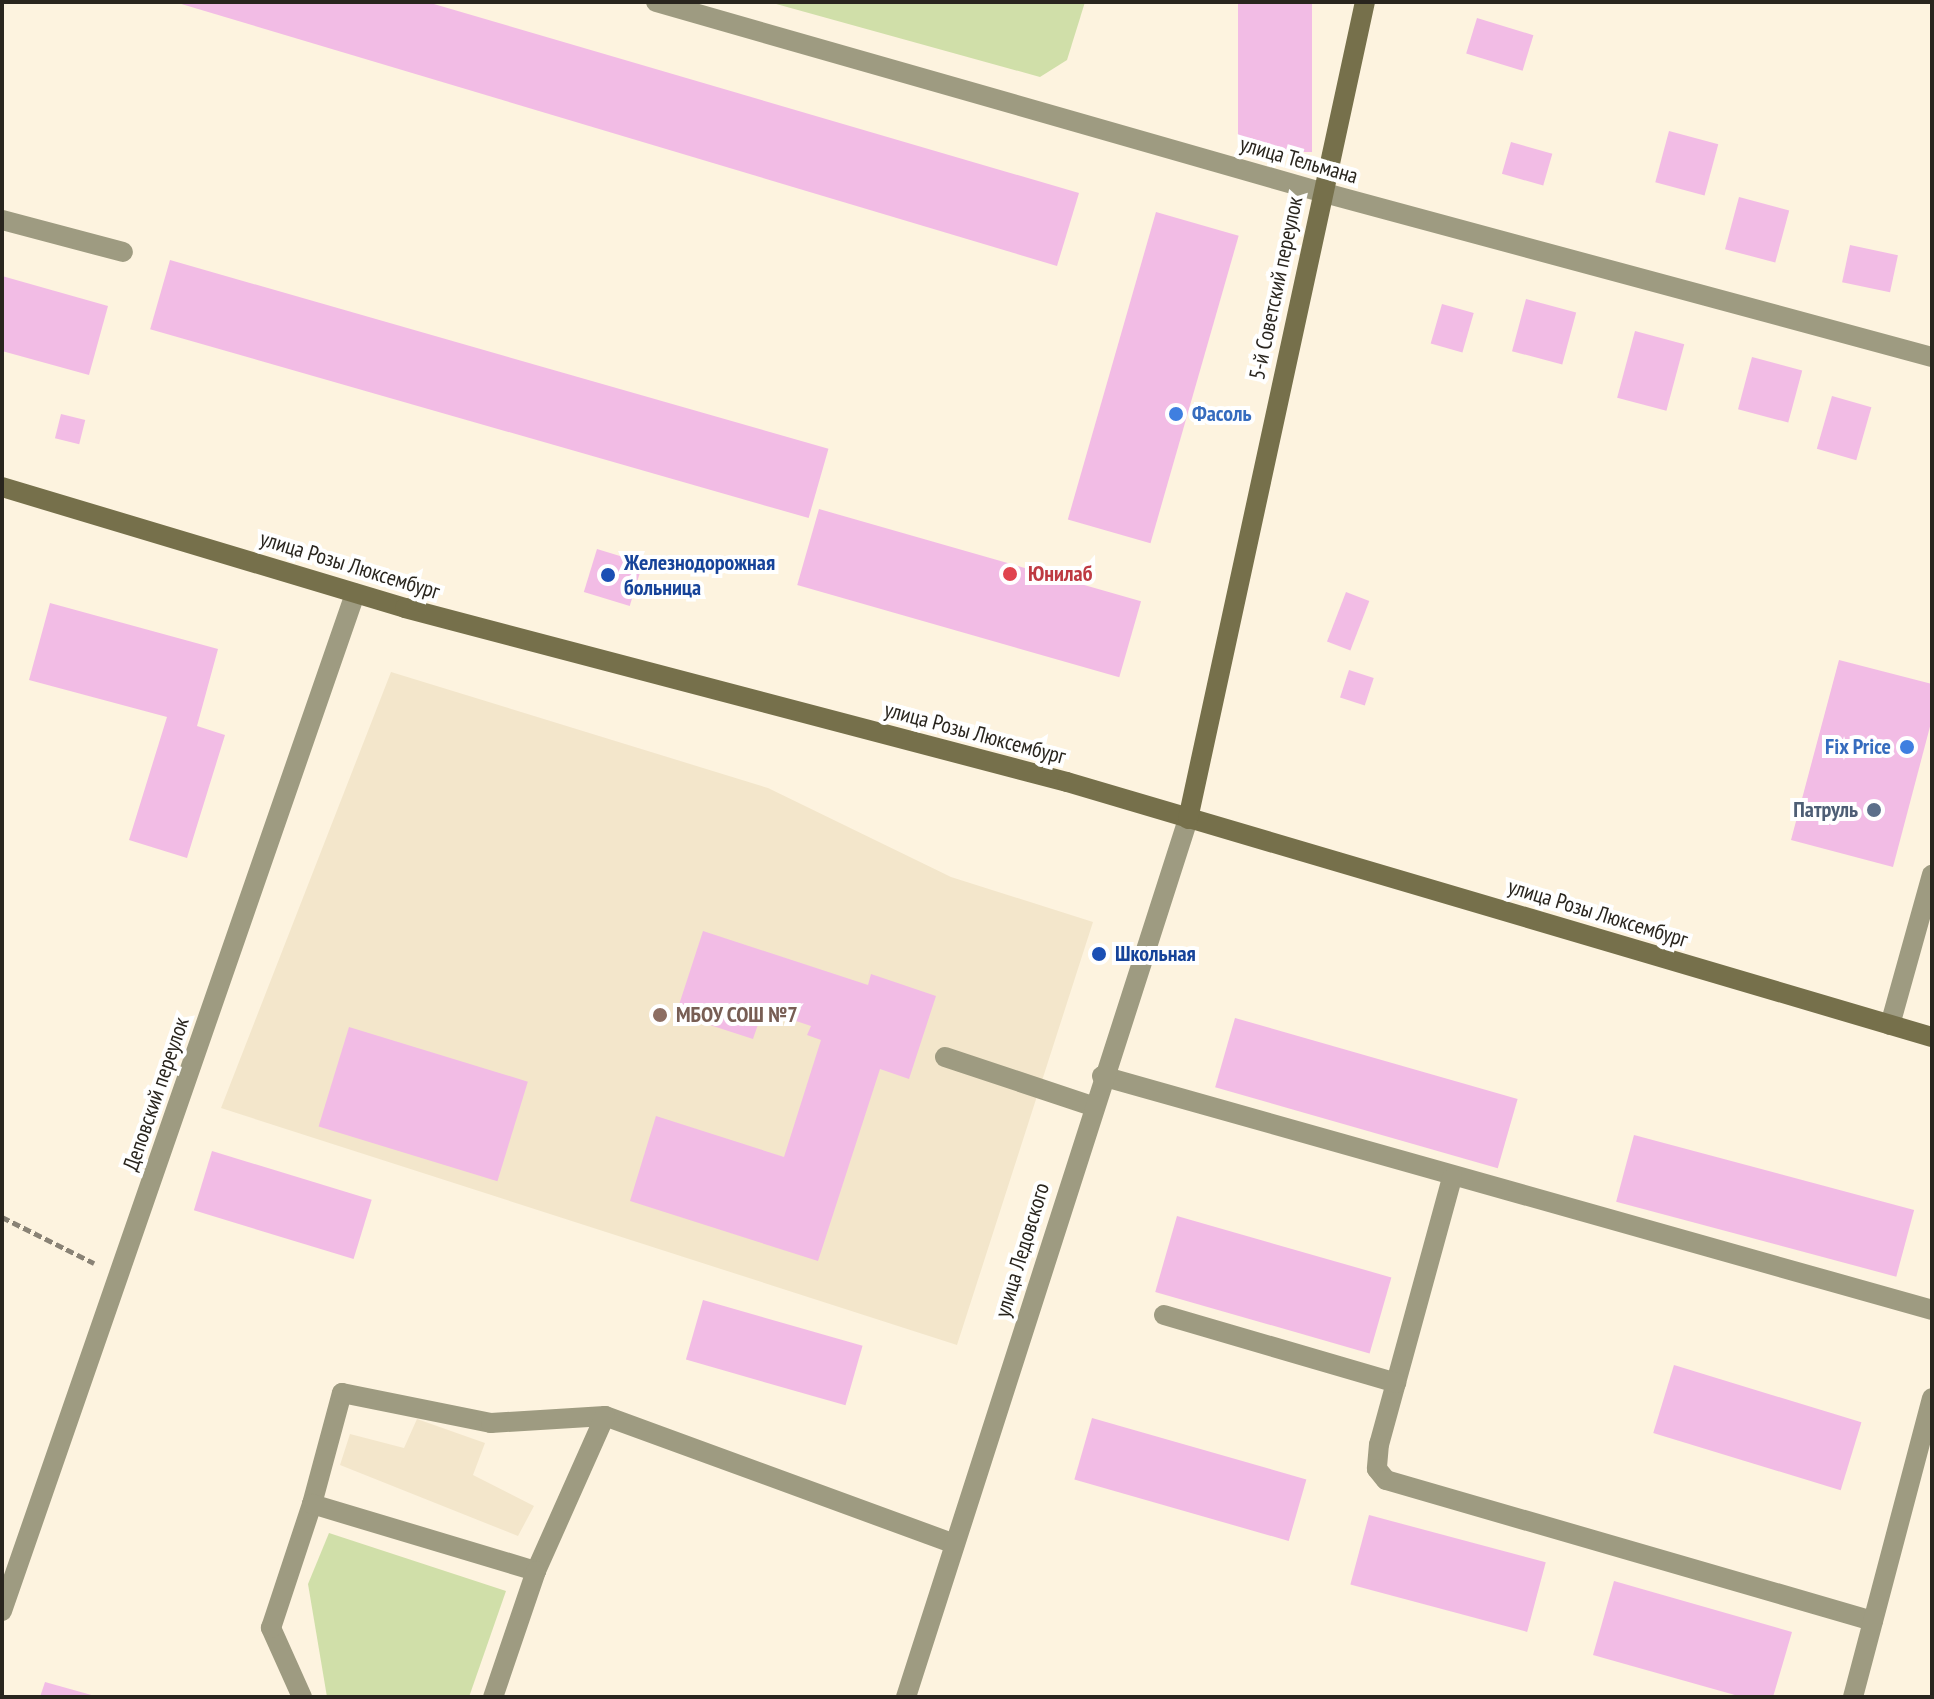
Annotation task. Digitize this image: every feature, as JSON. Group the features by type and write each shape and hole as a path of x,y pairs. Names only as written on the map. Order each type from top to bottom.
{"main road":[{"name":"5-й Советский переулок","path":"1188,819 1321,192 1365,2"},
{"name":"улица Розы Люксембург","path":"2,487 355,594 1067,782 1932,1037"}],"street":[{"name":"улица Тельмана","path":"656,2 1321,192 1932,357"},
{"path":"2,220 123,252"},
{"name":"Деповский переулок","path":"2,1611 355,594"},
{"name":"улица Ледовского","path":"906,1697 1092,1106 1188,819"},
{"path":"1890,1025 1932,875"},
{"path":"945,1057 1092,1106"},
{"path":"1102,1076 1452,1178 1932,1310"},
{"path":"1452,1178 1379,1444 1377,1469 1386,1480 1873,1621"},
{"path":"1164,1315 1396,1383"},
{"path":"302,1697 271,1628 312,1504 342,1393 491,1423 605,1416 954,1544"},
{"path":"1853,1697 1932,1398"},
{"path":"493,1697 536,1571 605,1416"},
{"path":"312,1504 536,1571"}],"path":[{"path":"2,1217 118,1274"}],"shaded area":[{"name":"МБОУ СОШ №7","path":"391,672 768,788 951,877 1093,922 957,1345 221,1108"},
{"path":"417,1419 485,1443 473,1475 534,1506 518,1536 340,1465 350,1434 404,1448"}],"green space":[{"path":"769,2 1085,2 1067,60 1040,77"},
{"path":"329,1533 506,1591 469,1697 327,1697 308,1584"}],"building":[{"path":"427,2 1079,193 1057,266 178,3"},
{"path":"1238,2 1312,2 1312,152 1238,152"},
{"path":"1477,18 1533,35 1523,71 1466,53"},
{"path":"1669,131 1718,144 1705,195 1655,182"},
{"path":"1511,142 1552,154 1543,186 1502,174"},
{"path":"1739,197 1789,210 1775,263 1725,249"},
{"path":"1156,212 1239,236 1150,543 1068,520"},
{"path":"1850,245 1898,255 1890,292 1842,282"},
{"path":"170,260 828,449 809,518 150,329"},
{"path":"2,276 108,306 89,375 2,351"},
{"path":"1526,299 1576,312 1562,365 1512,351"},
{"path":"1442,304 1474,313 1462,353 1431,343"},
{"path":"1635,331 1684,344 1666,411 1617,398"},
{"path":"1752,357 1802,370 1788,423 1738,409"},
{"path":"1832,396 1871,407 1856,460 1817,449"},
{"path":"61,414 85,420 79,444 55,438"},
{"path":"819,509 1141,601 1119,677 797,585"},
{"path":"597,549 643,563 630,606 584,592"},
{"path":"1346,592 1369,601 1350,650 1327,641"},
{"path":"50,603 218,649 197,726 225,735 187,858 129,840 167,717 29,680"},
{"path":"1839,660 1932,684 1932,719 1893,867 1791,840"},
{"path":"1349,670 1374,678 1365,706 1340,698"},
{"path":"703,931 868,985 871,974 936,996 909,1079 880,1069 818,1261 630,1201 656,1116 784,1157 821,1040 807,1035 811,1026 763,1010 753,1039 676,1014"},
{"path":"1235,1018 1518,1099 1498,1168 1215,1087"},
{"path":"349,1027 528,1082 497,1181 319,1126"},
{"path":"1634,1135 1914,1210 1896,1277 1616,1202"},
{"path":"212,1151 372,1200 354,1259 194,1210"},
{"path":"1177,1216 1391,1277 1370,1353 1155,1292"},
{"path":"703,1300 863,1346 845,1405 686,1360"},
{"path":"1674,1365 1861,1422 1841,1490 1653,1433"},
{"path":"1092,1418 1306,1479 1289,1541 1074,1480"},
{"path":"1369,1515 1546,1562 1527,1632 1350,1585"},
{"path":"1614,1581 1792,1632 1773,1697 1742,1697 1593,1655"},
{"path":"45,1682 95,1696 40,1697"}],"place":[{"name":"Фасоль","path":"1176,414"},
{"name":"Юнилаб","path":"1010,574"},
{"name":"Железнодорожная больница","path":"608,575"},
{"name":"Fix Price","path":"1907,747"},
{"name":"Патруль","path":"1874,810"},
{"name":"Школьная","path":"1099,954"},
{"name":"МБОУ СОШ №7","path":"660,1015"}]}
